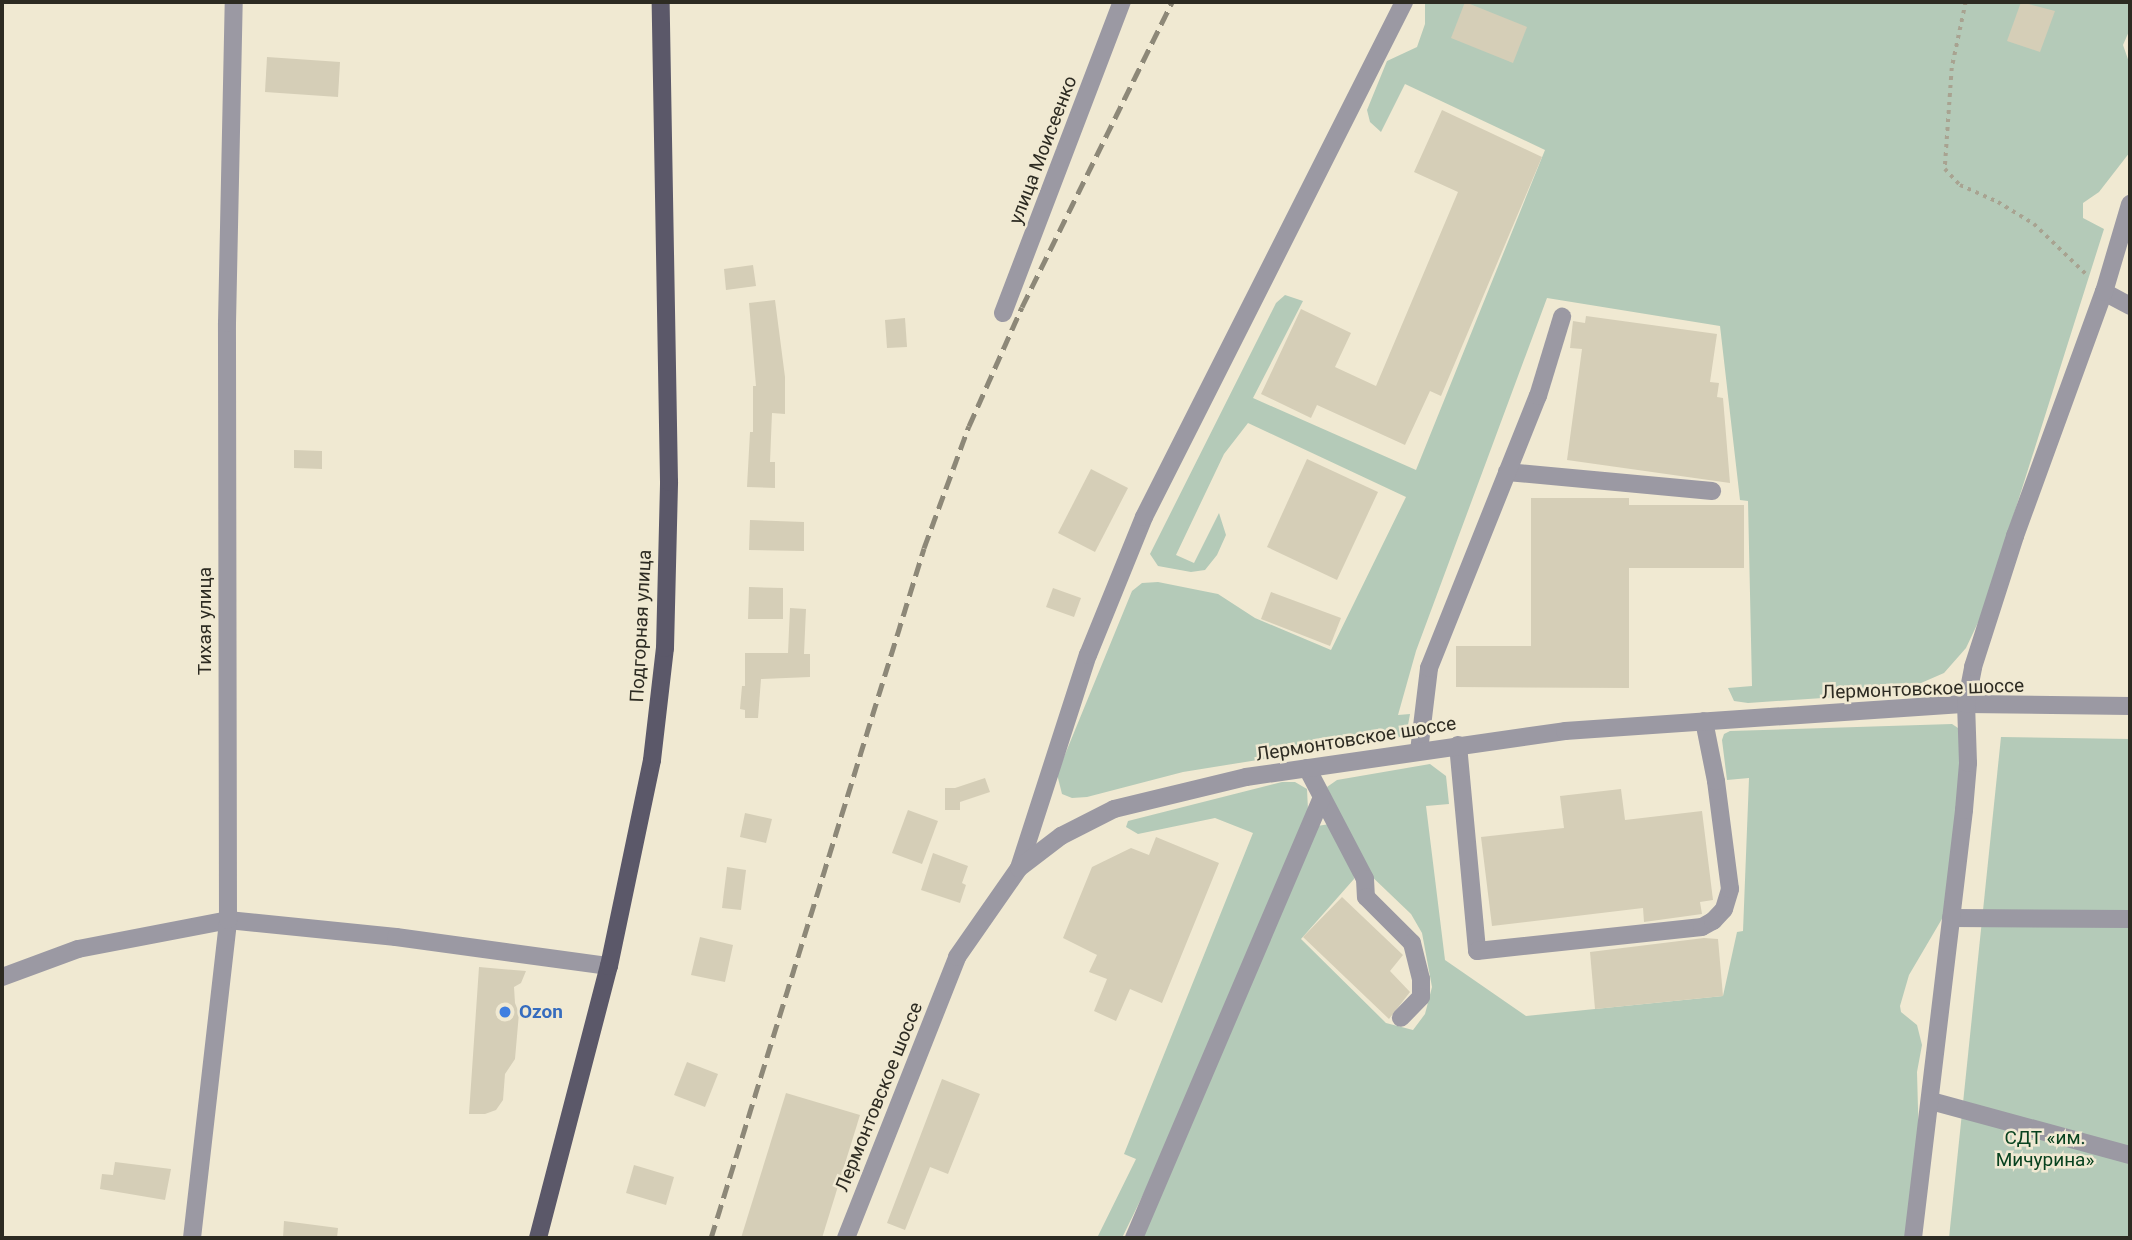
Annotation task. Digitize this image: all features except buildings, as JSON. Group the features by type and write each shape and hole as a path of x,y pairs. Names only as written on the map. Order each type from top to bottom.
{"main road":[{"name":"Подгорная улица","path":"538,1238 609,966 652,760 665,648 669,482 661,2"}],"street":[{"name":"Тихая улица","path":"192,1238 228,920 227,323 234,2"},
{"name":"улица Моисеенко","path":"1003,313 1122,2"},
{"path":"1019,868 1088,655 1144,517 1404,2"},
{"path":"1913,1238 1931,1101 1968,763 1966,705 1973,667 2015,536 2104,292 2130,204"},
{"path":"2104,292 2130,306"},
{"path":"1419,751 1429,668 1538,396 1562,317"},
{"path":"1507,472 1712,491"},
{"name":"Лермонтовское шоссе","path":"846,1238 957,957 1019,868 1061,836 1114,809 1246,777 1565,731 1966,705 2130,706"},
{"path":"1458,745 1477,951 1702,927 1713,921 1724,909 1730,889 1716,780 1704,721"},
{"path":"1307,768 1365,879 1366,897 1412,943 1421,979 1421,997 1401,1018"},
{"path":"1134,1238 1322,797"},
{"path":"1951,918 2130,919"},
{"path":"2,977 78,949 228,920 396,937 609,966"},
{"path":"1931,1101 2130,1155"}],"path":[{"path":"1966,2 1952,68 1945,169 1960,185 1998,202 2034,225 2104,292"}],"green space":[{"path":"1425,2 2130,2 2130,29 2123,45 2130,65 2130,152 2099,192 2083,203 2083,218 2104,229 1983,612 1966,648 1944,673 1898,693 1748,703 1734,701 1728,688 1752,686 1748,501 1740,500 1720,326 1547,298 1416,651 1398,715 1410,714 1406,736 1183,772 1087,797 1072,798 1062,794 1057,774 1132,591 1142,583 1158,582 1218,594 1255,618 1331,650 1406,497 1248,423 1224,454 1176,555 1194,563 1219,513 1226,535 1217,555 1205,570 1191,572 1158,566 1150,554 1276,303 1285,295 1303,301 1253,398 1416,470 1545,150 1405,84 1381,132 1370,122 1367,110 1387,61 1417,47 1425,24"},
{"path":"1952,724 1958,728 1964,740 1946,912 1909,975 1900,1006 1901,1012 1917,1025 1922,1045 1917,1072 1919,1145 1905,1238 1141,1238 1317,826 1330,824 1353,865 1354,879 1301,939 1386,1023 1413,1030 1425,1014 1432,987 1422,933 1411,914 1365,870 1327,787 1337,780 1430,764 1446,776 1449,804 1426,806 1445,960 1526,1016 1723,996 1737,932 1743,931 1749,778 1727,780 1722,740 1724,734 1730,731"},
{"name":"СДТ «им. Мичурина»","path":"2001,737 2130,739 2130,1238 1949,1238"},
{"path":"1282,782 1295,782 1307,789 1308,810 1157,1166 1122,1238 1097,1238 1136,1159 1124,1154 1253,833 1215,818 1138,834 1126,827 1128,821"}],"railway":[{"path":"711,1238 924,548 969,426 1022,307 1172,2"}],"place":[{"name":"Ozon","path":"505,1012"}]}
